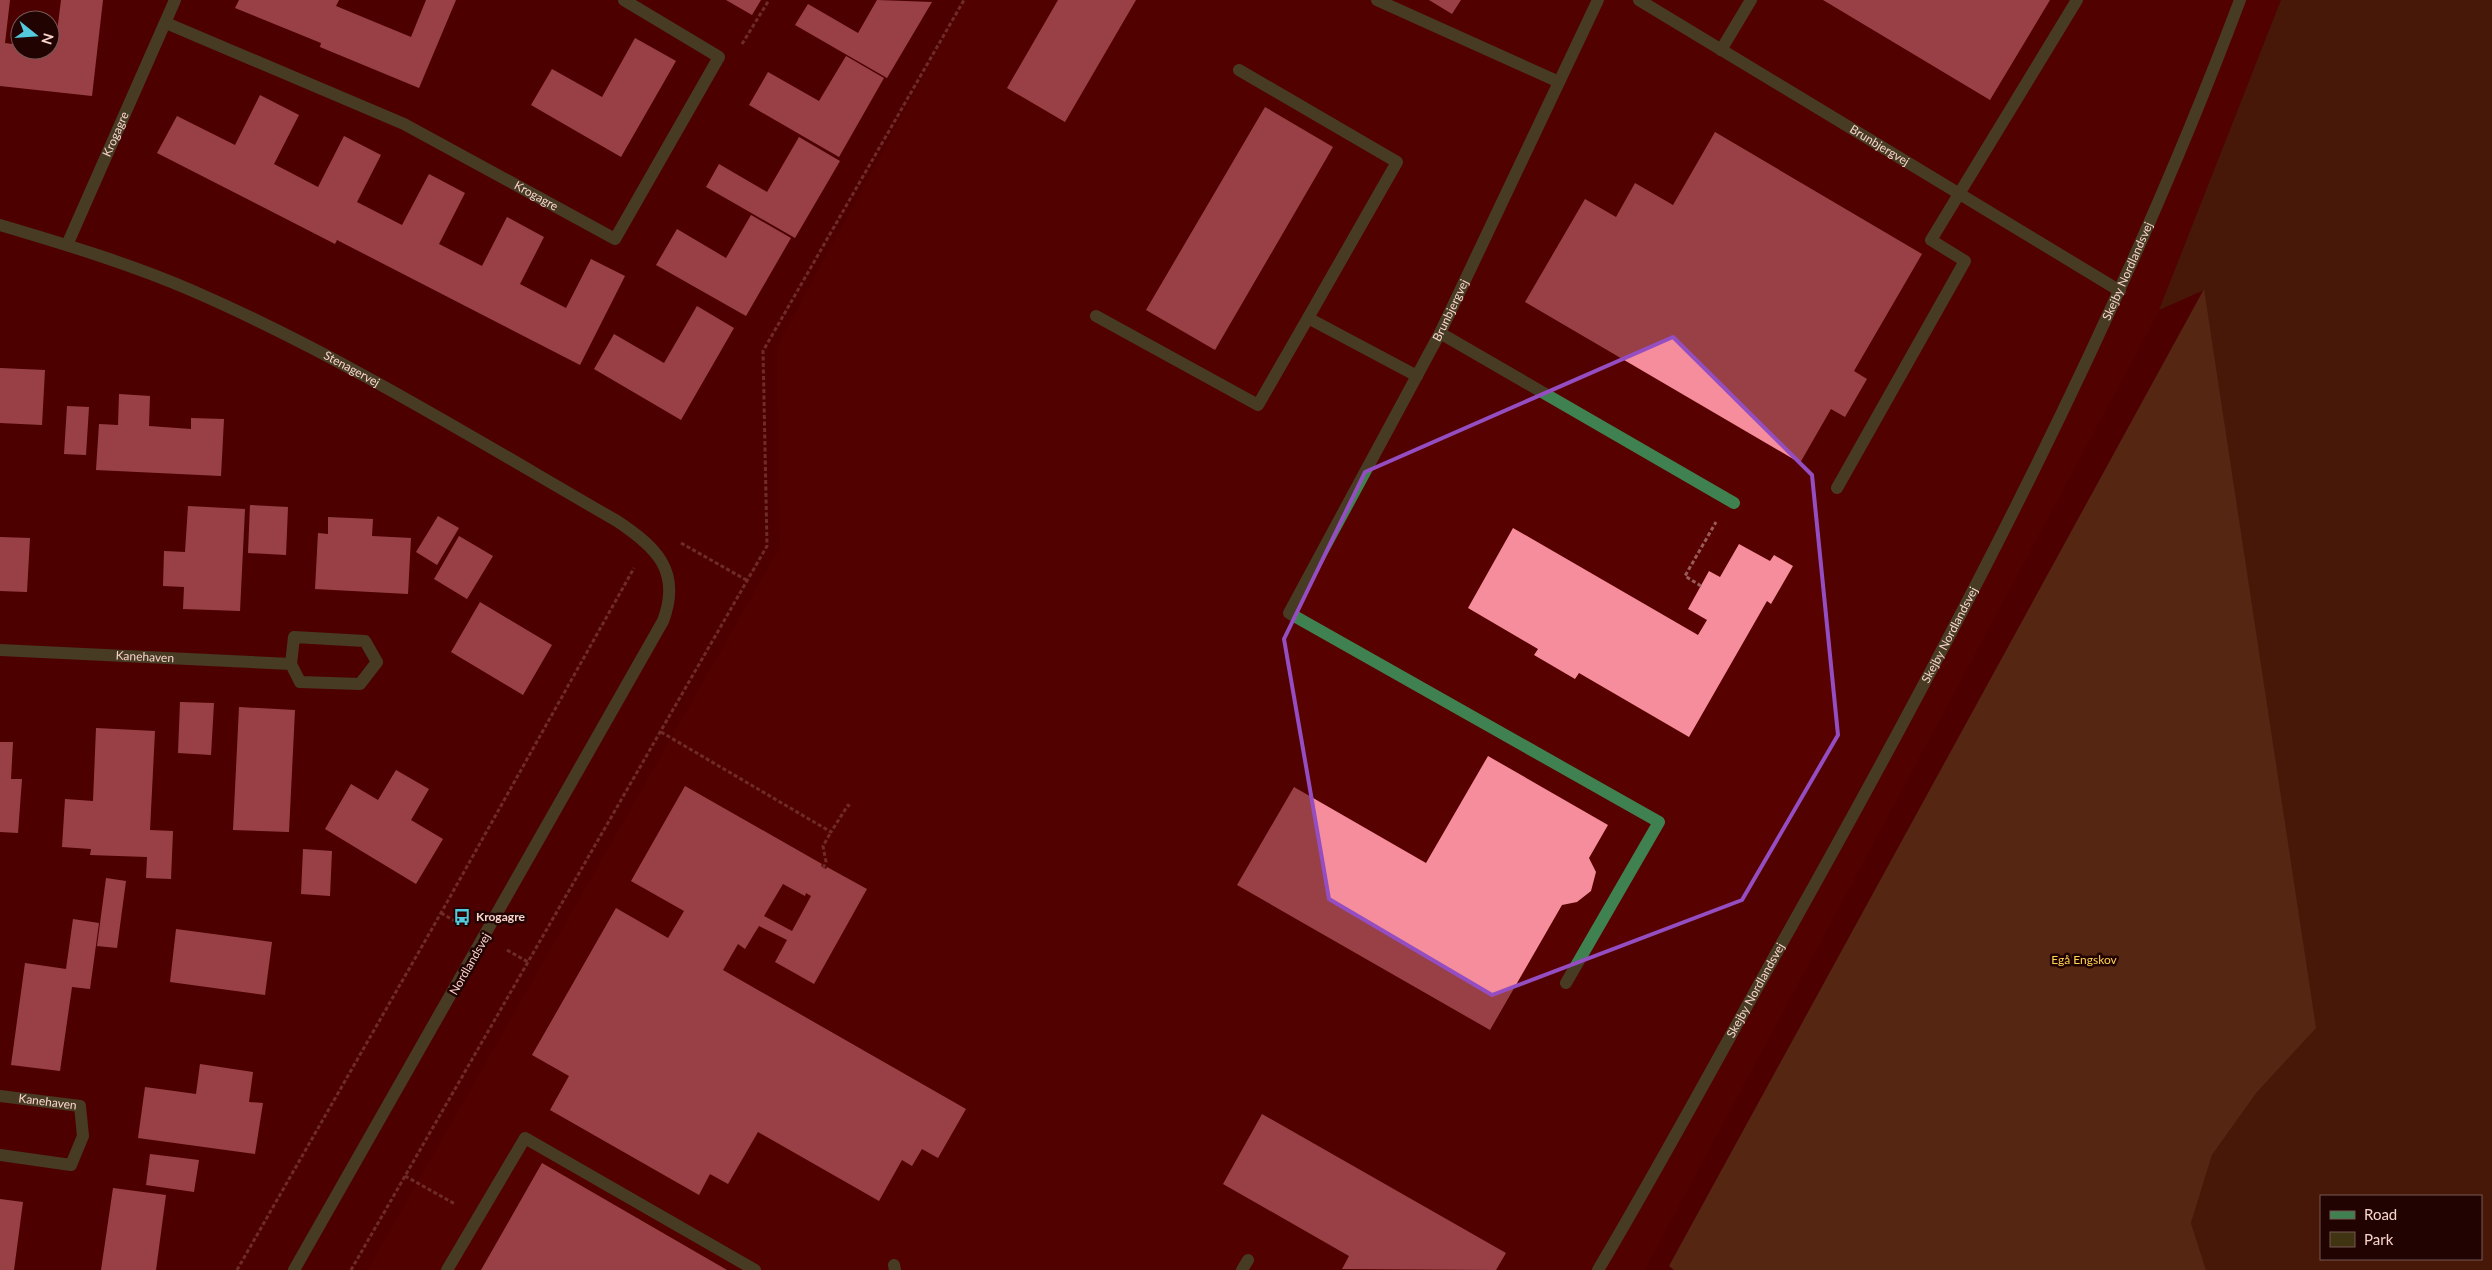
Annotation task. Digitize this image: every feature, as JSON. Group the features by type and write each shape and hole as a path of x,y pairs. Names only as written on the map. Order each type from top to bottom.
{"street":[{"name":"Krogagre","path":"67,245 175,0"},
{"path":"624,0 719,57"},
{"path":"1377,0 1558,82"},
{"name":"Brunbjergvej","path":"1566,982 1659,822 1289,613 1440,333 1598,0"},
{"name":"Brunbjergvej","path":"1639,0 2120,291"},
{"path":"1721,50 1751,0"},
{"path":"1837,488 1965,261 1931,240 2077,0"},
{"name":"Skejby Nordlandsvej","path":"1598,1270 1885,759 2041,459 2120,291 2198,112 2240,0"},
{"name":"Krogagre","path":"166,23 404,124 615,239 719,57"},
{"path":"1096,316 1258,405 1397,162 1239,70"},
{"name":"Stenagervej","path":"0,225 67,245 191,290 284,333 617,521 648,544 658,555 668,574"},
{"path":"1308,318 1417,376"},
{"path":"1440,333 1731,501"},
{"name":"Nordlandsvej","path":"294,1270 663,621 670,596 668,574"},
{"path":"294,637 365,641 377,662 360,684 300,682 291,664 294,637"},
{"name":"Kanehaven","path":"0,650 291,664"},
{"name":"Kanehaven","path":"0,1096 80,1106 83,1136 71,1165 0,1155"},
{"path":"447,1270 525,1138 755,1270"}],"path":[{"path":"719,57 740,48 769,0"},
{"path":"1701,586 1685,576 1731,501"},
{"path":"237,1270 441,913 656,528 748,580"},
{"path":"661,732 832,832"},
{"path":"823,868 826,862 823,846 848,805 851,808"},
{"path":"405,1176 453,1203"}],"highlighted area":[{"path":"1673,337 1812,475 1838,735 1742,900 1492,995 1329,899 1284,639 1365,472"}],"shaded area":[{"path":"965,0 2281,0 2159,310 1644,1270 368,1270 780,548 777,348"}],"green space":[{"path":"2281,0 2492,0 2492,1270 2206,1270 2191,1223 2212,1155 2257,1092 2204,290 2159,310"},
{"name":"Egå Engskov","path":"2204,289 2316,1028 2257,1092 2212,1155 2191,1223 2206,1270 1674,1270 1669,1266"}],"building":[{"path":"0,0 10,0 5,43 10,44 10,60 60,60 61,0 103,0 92,96 0,86"},
{"path":"239,0 339,0 336,6 411,37 426,0 456,0 419,88 320,47 321,43 235,8"},
{"path":"726,0 761,0 752,15"},
{"path":"877,0 932,2 887,78 795,25 808,4 858,33"},
{"path":"1058,0 1136,0 1065,122 1007,88"},
{"path":"1429,0 1461,0 1452,14"},
{"path":"1823,0 2050,0 1990,100"},
{"path":"635,38 676,61 621,157 531,105 552,69 602,97"},
{"path":"846,56 884,78 839,157 749,105 768,72 819,101"},
{"path":"260,95 299,115 274,164 318,187 344,136 381,155 357,202 402,225 429,174 465,193 439,244 482,266 507,217 544,237 520,284 566,308 591,259 625,276 580,365 337,240 335,244 157,153 177,116 235,145"},
{"path":"1265,107 1333,147 1215,350 1146,310"},
{"path":"1715,132 1922,254 1854,371 1867,379 1845,417 1831,409 1800,463 1525,302 1585,199 1616,217 1635,183 1673,205"},
{"path":"799,137 840,161 795,238 706,187 719,164 767,192"},
{"path":"751,215 791,238 746,316 656,265 677,229 726,258"},
{"path":"697,306 734,328 681,420 594,369 614,334 664,363"},
{"path":"0,368 45,370 42,425 0,423"},
{"path":"119,394 150,396 149,426 191,429 191,418 224,419 221,476 96,470 99,424 118,425"},
{"path":"67,406 89,407 86,455 64,454"},
{"path":"250,505 288,507 286,555 248,553"},
{"path":"188,506 245,509 240,611 183,609 184,587 163,586 164,551 185,552"},
{"path":"438,516 459,528 437,565 416,552"},
{"path":"328,517 373,519 372,536 411,538 408,594 315,589 318,533 328,534"},
{"path":"1513,528 1698,635 1707,620 1688,609 1709,571 1720,577 1739,544 1770,561 1774,555 1793,566 1771,604 1767,601 1689,737 1579,673 1575,679 1534,655 1538,649 1468,608"},
{"path":"459,536 493,556 467,599 434,579"},
{"path":"0,537 30,538 27,592 0,591"},
{"path":"480,602 552,645 523,695 451,652"},
{"path":"180,702 214,703 211,755 178,753"},
{"path":"239,707 295,710 289,832 233,830"},
{"path":"96,728 155,731 150,830 173,831 171,879 146,878 147,857 90,855 91,849 62,847 65,799 93,801"},
{"path":"0,742 13,742 11,779 22,779 18,833 0,832"},
{"path":"1488,756 1608,825 1589,858 1596,872 1591,891 1577,902 1562,905 1490,1030 1237,885 1294,787 1426,863"},
{"path":"396,770 429,789 411,820 443,839 416,884 325,829 351,784 378,800"},
{"path":"685,786 822,864 821,866 826,869 827,867 867,889 814,984 775,962 787,940 759,926 745,949 738,944 723,970 966,1109 938,1158 922,1149 912,1166 902,1160 879,1201 758,1132 728,1184 710,1174 699,1195 550,1110 569,1076 532,1055 616,908 668,938 684,911 631,881","holes":["783,884 805,896 806,893 811,896 792,931 764,916"]},
{"path":"303,849 332,851 330,896 301,894"},
{"path":"106,878 126,881 117,948 97,946"},
{"path":"73,919 99,923 90,989 72,987 60,1071 11,1065 25,963 66,969"},
{"path":"176,929 272,942 265,995 170,982"},
{"path":"200,1064 253,1072 249,1102 263,1103 255,1154 138,1138 145,1087 196,1094"},
{"path":"1262,1114 1506,1253 1496,1270 1342,1269 1349,1256 1223,1184"},
{"path":"150,1154 199,1160 194,1192 146,1185"},
{"path":"542,1163 727,1270 481,1270"},
{"path":"113,1188 166,1195 156,1270 101,1270"},
{"path":"0,1199 23,1202 14,1270 0,1270"}],"place":[{"name":"Krogagre","path":"462,917"}]}
